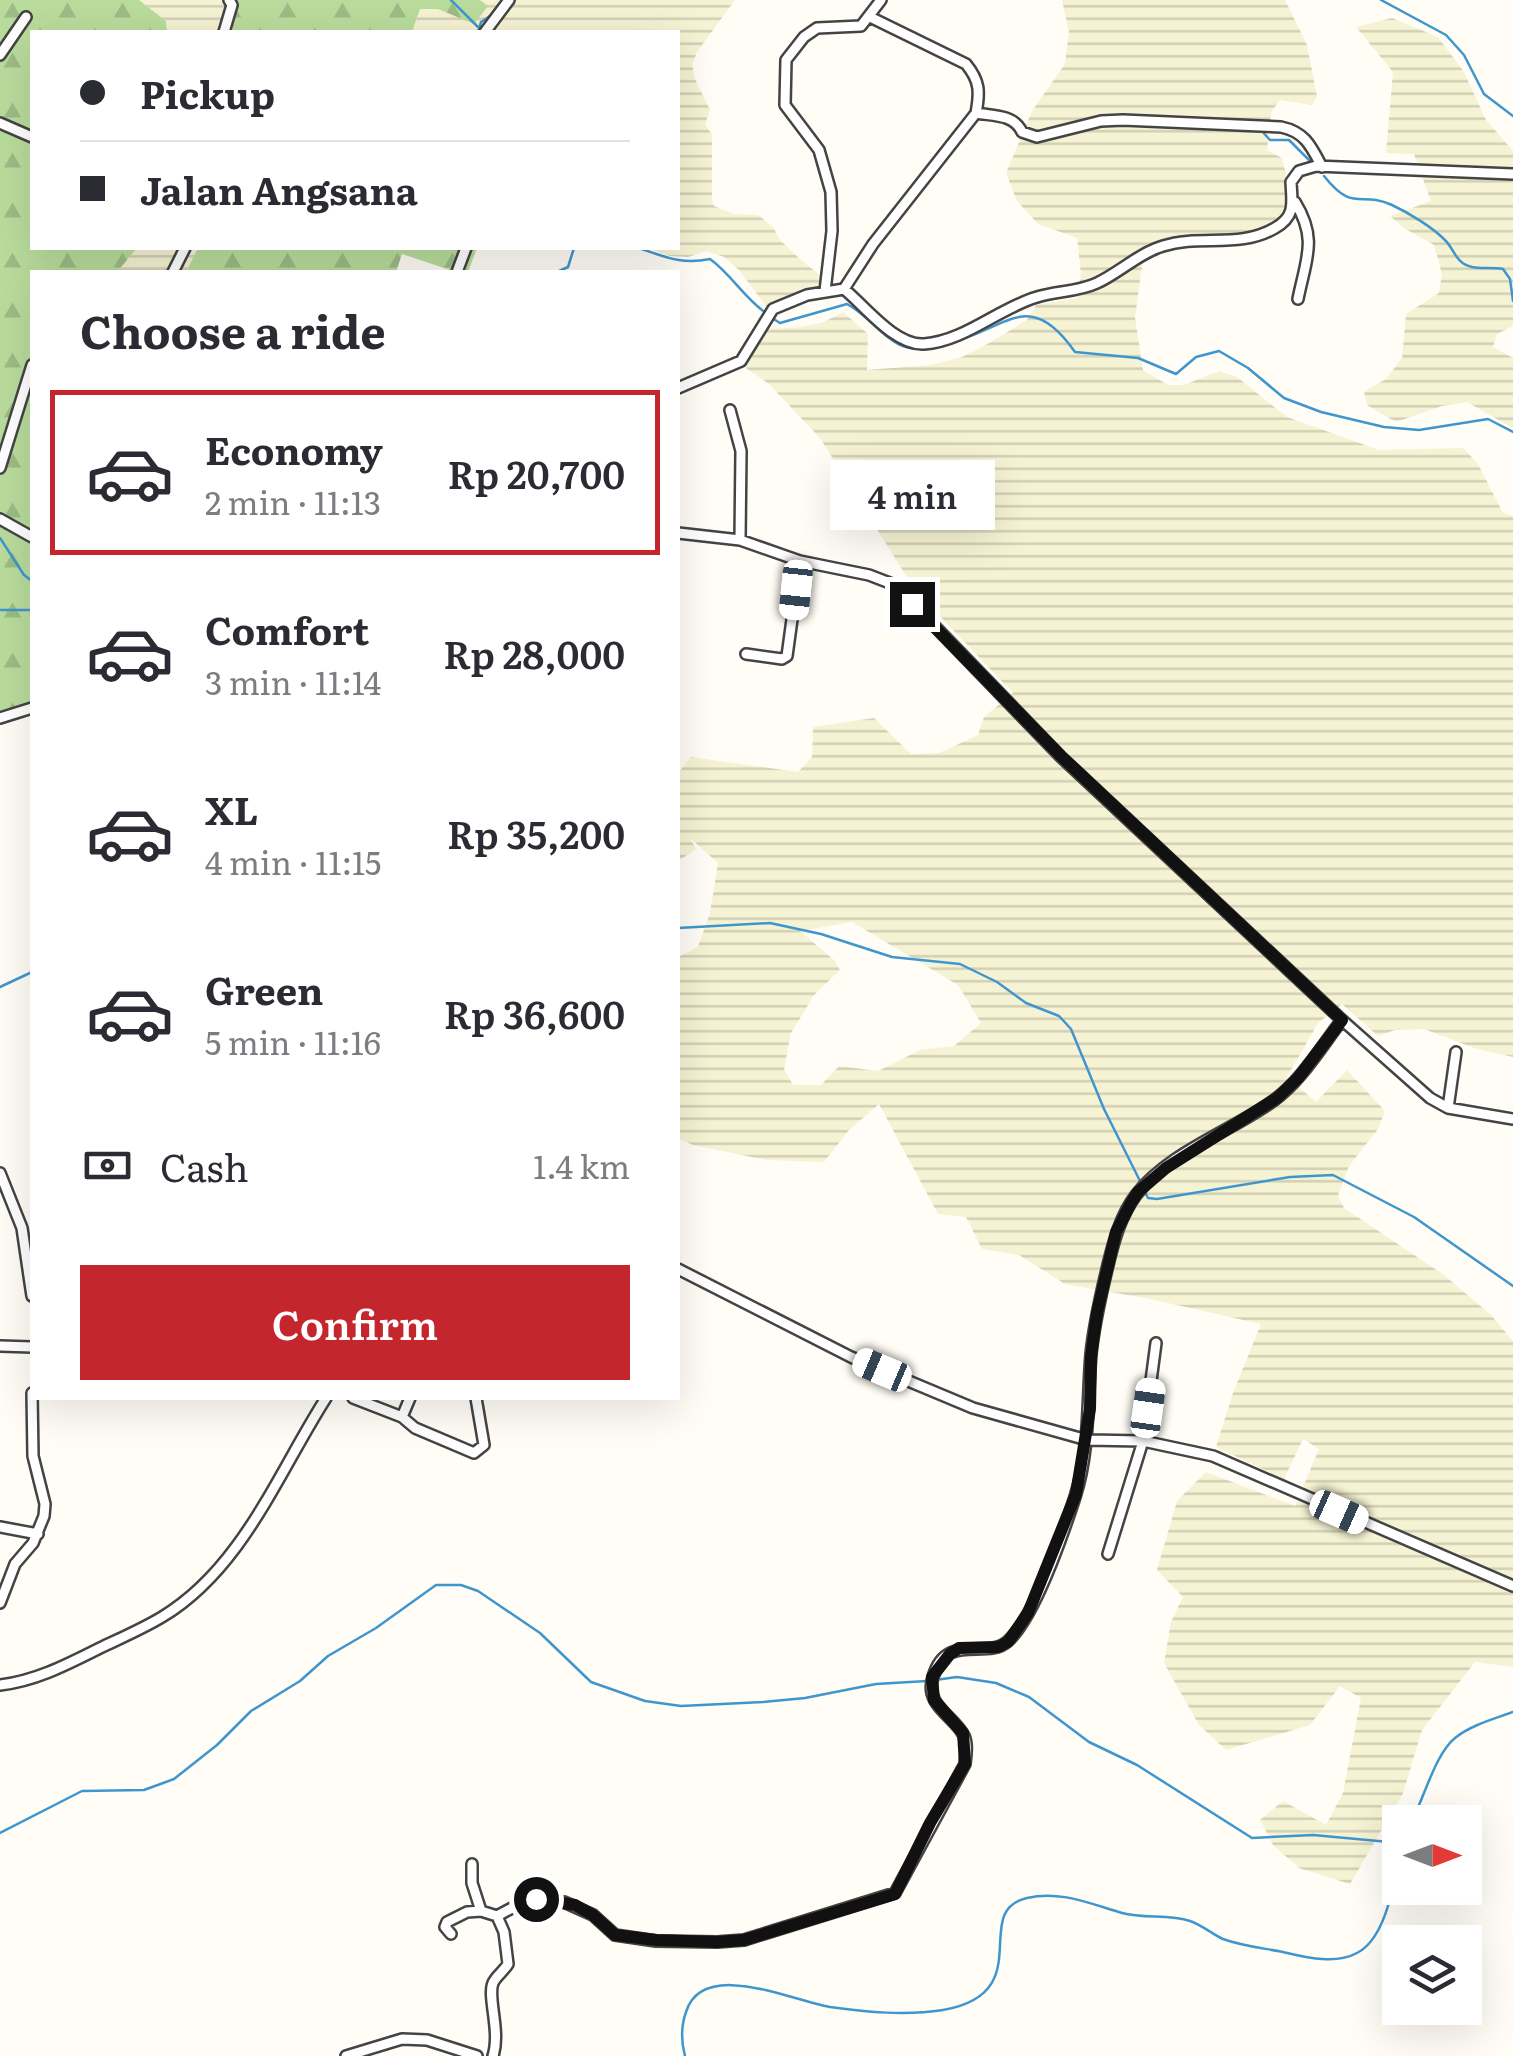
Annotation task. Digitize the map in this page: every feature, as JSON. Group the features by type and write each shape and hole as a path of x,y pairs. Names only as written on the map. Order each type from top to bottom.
{"street":[{"path":"225,30 232,6 229,0"},
{"path":"487,30 509,0"},
{"path":"825,290 832,232 830,192 818,150 786,104 786,60 804,37 817,28 861,26 881,0"},
{"path":"0,56 26,16"},
{"path":"844,289 873,244 976,113 980,94 977,78 966,64 870,16"},
{"path":"976,113 1009,118 1017,122 1022,132 1036,137 1101,121 1123,120 1282,127 1297,130 1308,140 1322,166"},
{"path":"0,123 30,136"},
{"path":"680,387 741,361 773,308 825,290 844,289 902,338 925,344 1036,297 1098,283 1162,246 1242,241 1262,234 1279,226 1291,214 1291,182 1299,171 1322,166 1513,174"},
{"path":"1292,195 1310,232 1298,299"},
{"path":"0,468 30,372"},
{"path":"730,410 741,451 740,540"},
{"path":"0,519 30,535"},
{"path":"680,533 740,540 800,561 868,575 895,586 1061,756 1430,1098 1448,1108 1513,1118"},
{"path":"746,654 782,659 788,656 800,561"},
{"path":"0,718 30,709"},
{"path":"451,1934 447,1922 467,1912 497,1916 536,1899 564,1902 593,1915 615,1935 656,1940 744,1940 888,1898 902,1884 930,1823 965,1764 963,1733 934,1700 932,1677 959,1648 998,1647 1008,1642 1028,1613 1076,1494 1086,1440 1097,1313 1116,1232 1142,1188 1191,1151 1277,1098 1298,1078 1342,1020"},
{"path":"1448,1108 1456,1052"},
{"path":"0,1173 22,1228 30,1271"},
{"path":"680,1270 851,1357 973,1408 1086,1440 1143,1441 1214,1456 1513,1586"},
{"path":"1108,1554 1143,1441 1156,1343"},
{"path":"0,1346 30,1347"},
{"path":"0,1603 16,1564 38,1534 45,1504 33,1456 32,1400"},
{"path":"0,1685 47,1673 164,1616 219,1568 325,1400"},
{"path":"359,1400 474,1453 484,1445 476,1400"},
{"path":"402,1417 409,1400"},
{"path":"0,1527 38,1534"},
{"path":"472,1864 472,1883 482,1911"},
{"path":"493,2056 498,2031 491,1991 494,1979 508,1964 504,1932 497,1916"},
{"path":"346,2056 402,2039 427,2040 477,2056"}],"shaded area":[{"path":"139,0 237,0 230,30 167,30 166,21"},
{"path":"480,0 735,0 692,64 710,110 705,124 712,135 714,206 734,214 758,215 822,277 820,284 766,306 724,257 707,251 688,257 670,256 654,250 680,250 680,30 413,30 420,9 487,6"},
{"path":"1062,0 1285,0 1307,45 1317,96 1312,105 1280,100 1271,112 1267,150 1282,158 1286,174 1284,215 1252,234 1165,238 1145,245 1135,317 1143,370 1168,385 1184,385 1219,371 1237,377 1287,417 1379,450 1463,448 1478,464 1503,513 1513,516 1513,1057 1477,1049 1424,1029 1395,1030 1378,1036 1342,1004 1318,1023 1287,1077 1316,1102 1347,1070 1385,1111 1378,1129 1349,1166 1338,1195 1344,1208 1444,1275 1491,1315 1513,1341 1513,1667 1475,1662 1422,1730 1403,1793 1396,1805 1382,1805 1382,1829 1350,1884 1299,1868 1273,1845 1260,1820 1283,1801 1326,1825 1343,1793 1361,1698 1340,1686 1310,1725 1226,1750 1199,1725 1164,1663 1171,1622 1183,1597 1157,1570 1177,1501 1206,1472 1295,1506 1319,1449 1303,1439 1284,1479 1216,1447 1261,1324 1065,1284 1019,1255 982,1249 966,1217 938,1214 879,1104 849,1130 824,1162 766,1160 680,1139 680,956 698,947 710,913 718,863 690,838 696,849 680,860 680,771 691,757 798,772 812,757 813,727 874,718 911,754 939,753 978,735 984,717 1013,693 915,590 820,438 769,384 746,368 766,329 824,322 843,312 868,334 867,370 930,365 962,357 991,342 1027,320 1036,305 1077,298 1081,274 1077,238 1038,224 1017,201 1006,173 1032,111 1065,64 1069,32","holes":["852,922 958,985 981,1023 954,1046 920,1050 878,1071 839,1066 821,1085 793,1085 784,1069 791,1033 814,995 840,970 800,931"]},
{"path":"1392,18 1438,37 1464,72 1486,120 1513,151 1513,326 1497,334 1493,347 1513,358 1513,428 1467,402 1396,422 1367,405 1364,392 1386,379 1402,358 1406,314 1439,293 1442,274 1434,245 1390,216 1431,201 1414,154 1386,153 1393,72 1356,27"},
{"path":"135,250 197,250 187,270 119,270"}],"green space":[{"path":"0,0 139,0 166,21 167,30 30,30 30,250 135,250 119,270 30,270 30,714 0,712"},
{"path":"237,0 480,0 488,6 474,24 438,9 420,9 413,30 230,30"},
{"path":"197,250 476,250 469,270 450,270 402,254 397,270 187,270"}],"waterway":[{"path":"451,0 478,27"},
{"path":"1381,0 1446,35 1464,55 1484,94 1513,116"},
{"path":"479,30 481,22 496,12"},
{"path":"1260,129 1270,140 1289,140 1311,162"},
{"path":"1324,176 1350,198 1381,201 1420,221 1445,240 1466,265 1503,269 1510,279 1513,301"},
{"path":"561,270 568,267 573,250"},
{"path":"645,250 682,261 710,259 766,313"},
{"path":"772,318 780,323 847,304 895,343 919,349 934,347"},
{"path":"947,344 1016,318 1030,317 1059,332 1075,352 1138,358 1176,374 1196,357 1219,351 1248,368 1284,398 1321,412 1384,427 1419,430 1488,419 1513,432"},
{"path":"0,538 30,580"},
{"path":"0,610 30,610"},
{"path":"680,928 770,923 821,934 892,957 960,964 997,982 1026,1003 1059,1016 1071,1029 1104,1109 1141,1183"},
{"path":"0,987 30,973"},
{"path":"1144,1190 1148,1198 1157,1199 1290,1177 1333,1175 1414,1217 1513,1286"},
{"path":"0,1833 82,1791 144,1790 174,1779 251,1711 436,1585 461,1585 478,1591 540,1633 591,1682 645,1701 681,1706 763,1702 876,1684 927,1681"},
{"path":"935,1680 957,1677 996,1683 1029,1697 1089,1742 1137,1765 1252,1838 1313,1835 1382,1841"},
{"path":"1419,1805 1436,1766 1455,1738 1513,1712"},
{"path":"685,2056 682,2034 686,2012 696,1996 710,1988 750,1987 830,2007 886,2013 943,2010 972,2001 989,1987 997,1971 1003,1919 1011,1906 1027,1898 1075,1899 1130,1915 1182,1919 1223,1939 1320,1959 1339,1959 1357,1953 1376,1934 1388,1905"}],"route":[{"path":"536,1899 575,1905 615,1935 717,1942 744,1940 895,1894 965,1764 963,1733 934,1700 932,1677 959,1648 998,1647 1008,1642 1028,1613 1076,1494 1090,1409 1097,1313 1116,1232 1138,1192 1191,1151 1277,1098 1298,1078 1342,1020 1061,756 912,604"}]}
